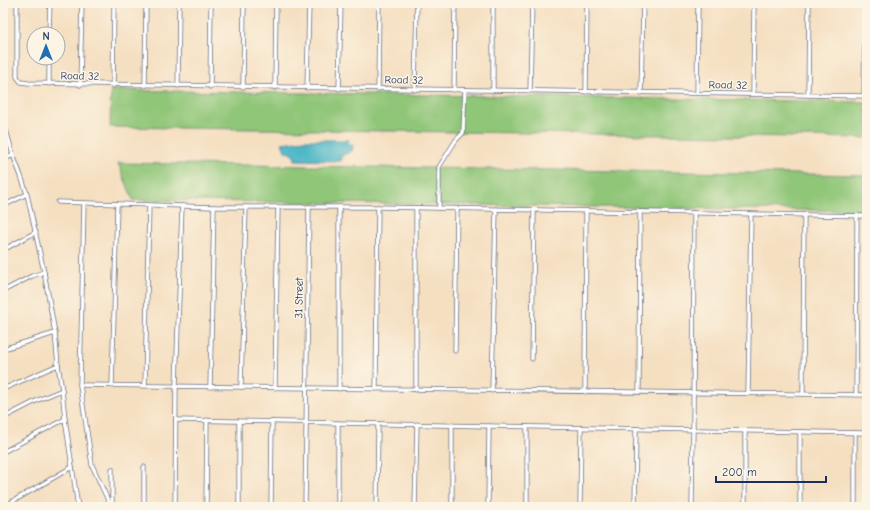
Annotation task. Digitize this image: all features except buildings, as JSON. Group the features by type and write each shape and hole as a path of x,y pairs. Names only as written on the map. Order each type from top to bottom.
{"street":[{"name":"Road 32","path":"17,3 17,77 21,82 28,84 865,96"},
{"path":"49,26 50,3"},
{"path":"80,85 82,3"},
{"path":"113,86 114,3"},
{"path":"145,86 146,3"},
{"path":"178,86 179,3"},
{"path":"210,87 211,3"},
{"path":"243,87 244,3"},
{"path":"275,88 276,3"},
{"path":"307,88 308,3"},
{"path":"339,89 341,3"},
{"path":"378,89 379,3"},
{"path":"415,90 417,3"},
{"path":"454,90 455,3"},
{"path":"493,3 493,91"},
{"path":"530,91 532,3"},
{"path":"586,92 587,3"},
{"path":"641,93 643,3"},
{"path":"697,94 698,3"},
{"path":"753,94 754,3"},
{"path":"808,95 810,3"},
{"path":"865,3 865,96"},
{"path":"48,84 49,66"},
{"path":"439,208 439,167 456,140 463,133 465,90"},
{"path":"3,119 13,155 22,176 27,194 44,272 55,333 65,419 78,507"},
{"path":"3,160 13,155"},
{"path":"3,206 27,194"},
{"path":"58,202 214,207 457,208 867,216"},
{"path":"84,203 80,385 92,465 112,507"},
{"path":"112,386 117,204"},
{"path":"145,386 149,205"},
{"path":"175,507 176,386 182,206"},
{"path":"210,387 214,207"},
{"path":"241,387 246,207"},
{"path":"274,388 278,207"},
{"name":"31 Street","path":"305,507 309,207"},
{"path":"339,207 339,389"},
{"path":"376,389 378,207"},
{"path":"416,208 416,390"},
{"path":"455,351 457,208"},
{"path":"492,390 496,209"},
{"path":"532,359 534,210"},
{"path":"585,392 586,211"},
{"path":"639,392 640,212"},
{"path":"692,507 694,430 694,213"},
{"path":"748,394 751,214"},
{"path":"803,394 804,215"},
{"path":"856,395 857,216"},
{"path":"3,250 36,232"},
{"path":"3,291 32,276 44,272"},
{"path":"3,349 55,333"},
{"path":"3,389 58,365"},
{"path":"80,385 867,395"},
{"path":"3,418 38,400 62,390"},
{"path":"3,452 65,419"},
{"path":"176,420 867,433"},
{"path":"206,507 207,420"},
{"path":"239,421 239,507"},
{"path":"271,507 272,422"},
{"path":"338,423 338,507"},
{"path":"377,507 378,424"},
{"path":"415,507 417,424"},
{"path":"452,425 452,507"},
{"path":"488,426 488,507"},
{"path":"527,427 527,507"},
{"path":"580,507 581,428"},
{"path":"635,507 636,429"},
{"path":"745,431 745,507"},
{"path":"800,432 800,507"},
{"path":"855,433 855,507"},
{"path":"3,507 72,467"},
{"path":"144,467 144,507"},
{"path":"112,469 112,507"}],"green space":[{"path":"111,90 867,102 867,138 110,127"},
{"path":"118,163 867,175 867,211 133,200"}],"water":[{"path":"304,140 349,140 348,144 353,145 352,151 341,156 341,161 295,160 294,155 285,151 282,143"}]}
